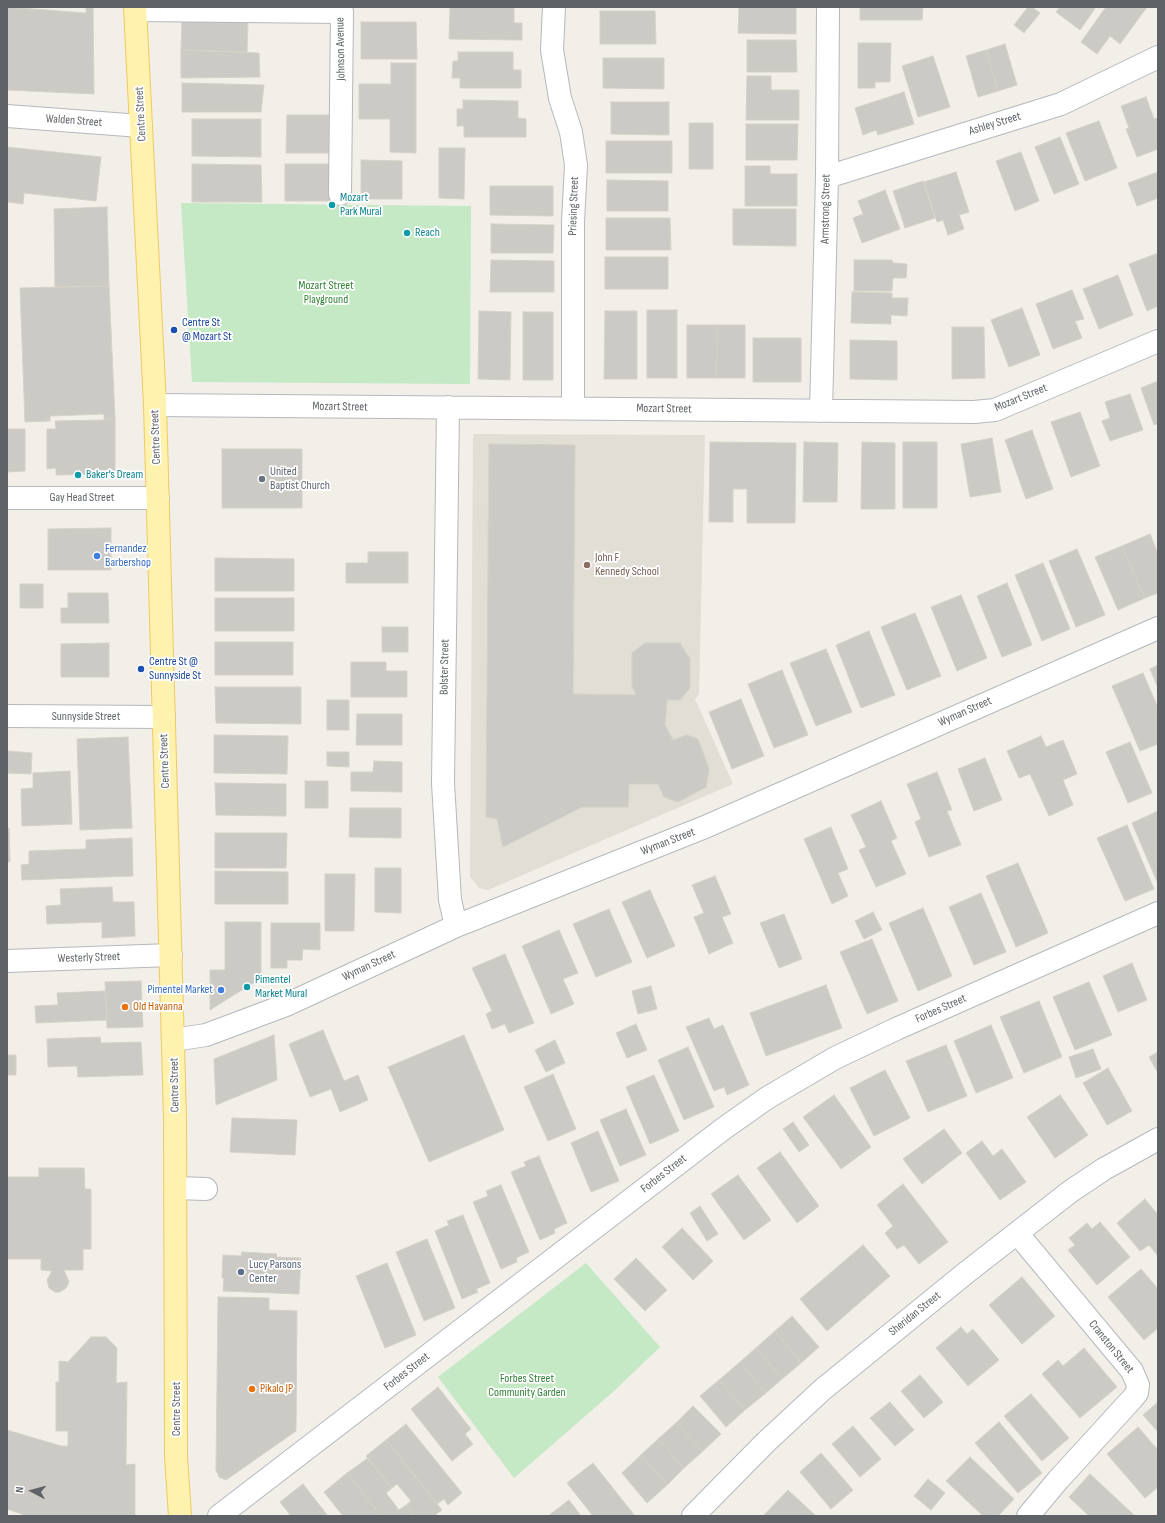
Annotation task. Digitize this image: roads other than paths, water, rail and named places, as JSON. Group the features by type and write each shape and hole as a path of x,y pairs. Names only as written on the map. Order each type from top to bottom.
{"main road":[{"name":"Centre Street","path":"135,9 142,126 158,498 173,1040 176,1188 176,1456 180,1516"}],"street":[{"name":"Priesing Street","path":"554,7 552,50 560,98 571,132 576,165 573,222 573,408"},
{"name":"Armstrong Street","path":"821,411 827,177 828,7"},
{"name":"Johnson Avenue","path":"135,9 342,10 340,194"},
{"name":"Ashley Street","path":"827,177 1061,104 1158,57"},
{"name":"Walden Street","path":"7,116 142,126"},
{"name":"Mozart Street","path":"155,405 974,412 994,410 1158,341"},
{"name":"Bolster Street","path":"448,408 443,783 450,900 456,926"},
{"name":"Gay Head Street","path":"7,498 158,498"},
{"name":"Wyman Street","path":"173,1040 206,1035 286,1005 456,926 705,827 1158,628"},
{"name":"Sunnyside Street","path":"7,716 164,717"},
{"name":"Forbes Street","path":"219,1516 716,1134 767,1098 835,1058 896,1029 1158,913"},
{"name":"Westerly Street","path":"7,960 171,955"},
{"name":"Sheridan Street","path":"700,1514 766,1442 822,1390 1017,1233 1087,1180 1158,1139"},
{"path":"176,1188 206,1189"},
{"name":"Cranston Street","path":"1017,1233 1132,1371 1138,1384 1137,1393 1058,1480 1028,1516"}],"place":[{"name":"Mozart Park Mural","path":"332,205"},
{"name":"Reach","path":"407,233"},
{"name":"Centre St @ Mozart St","path":"174,330"},
{"name":"Baker's Dream","path":"78,475"},
{"name":"United Baptist Church","path":"262,479"},
{"name":"Fernandez Barbershop","path":"97,556"},
{"name":"John F Kennedy School","path":"587,565"},
{"name":"Centre St @ Sunnyside St","path":"141,669"},
{"name":"Pimentel Market Mural","path":"247,987"},
{"name":"Pimentel Market","path":"221,990"},
{"name":"Old Havanna","path":"125,1007"},
{"name":"Lucy Parsons Center","path":"241,1272"},
{"name":"Pikalo JP","path":"252,1389"}],"park label":[{"name":"Mozart Street Playground","path":"326,293"},
{"name":"Forbes Street Community Garden","path":"527,1386"}]}
